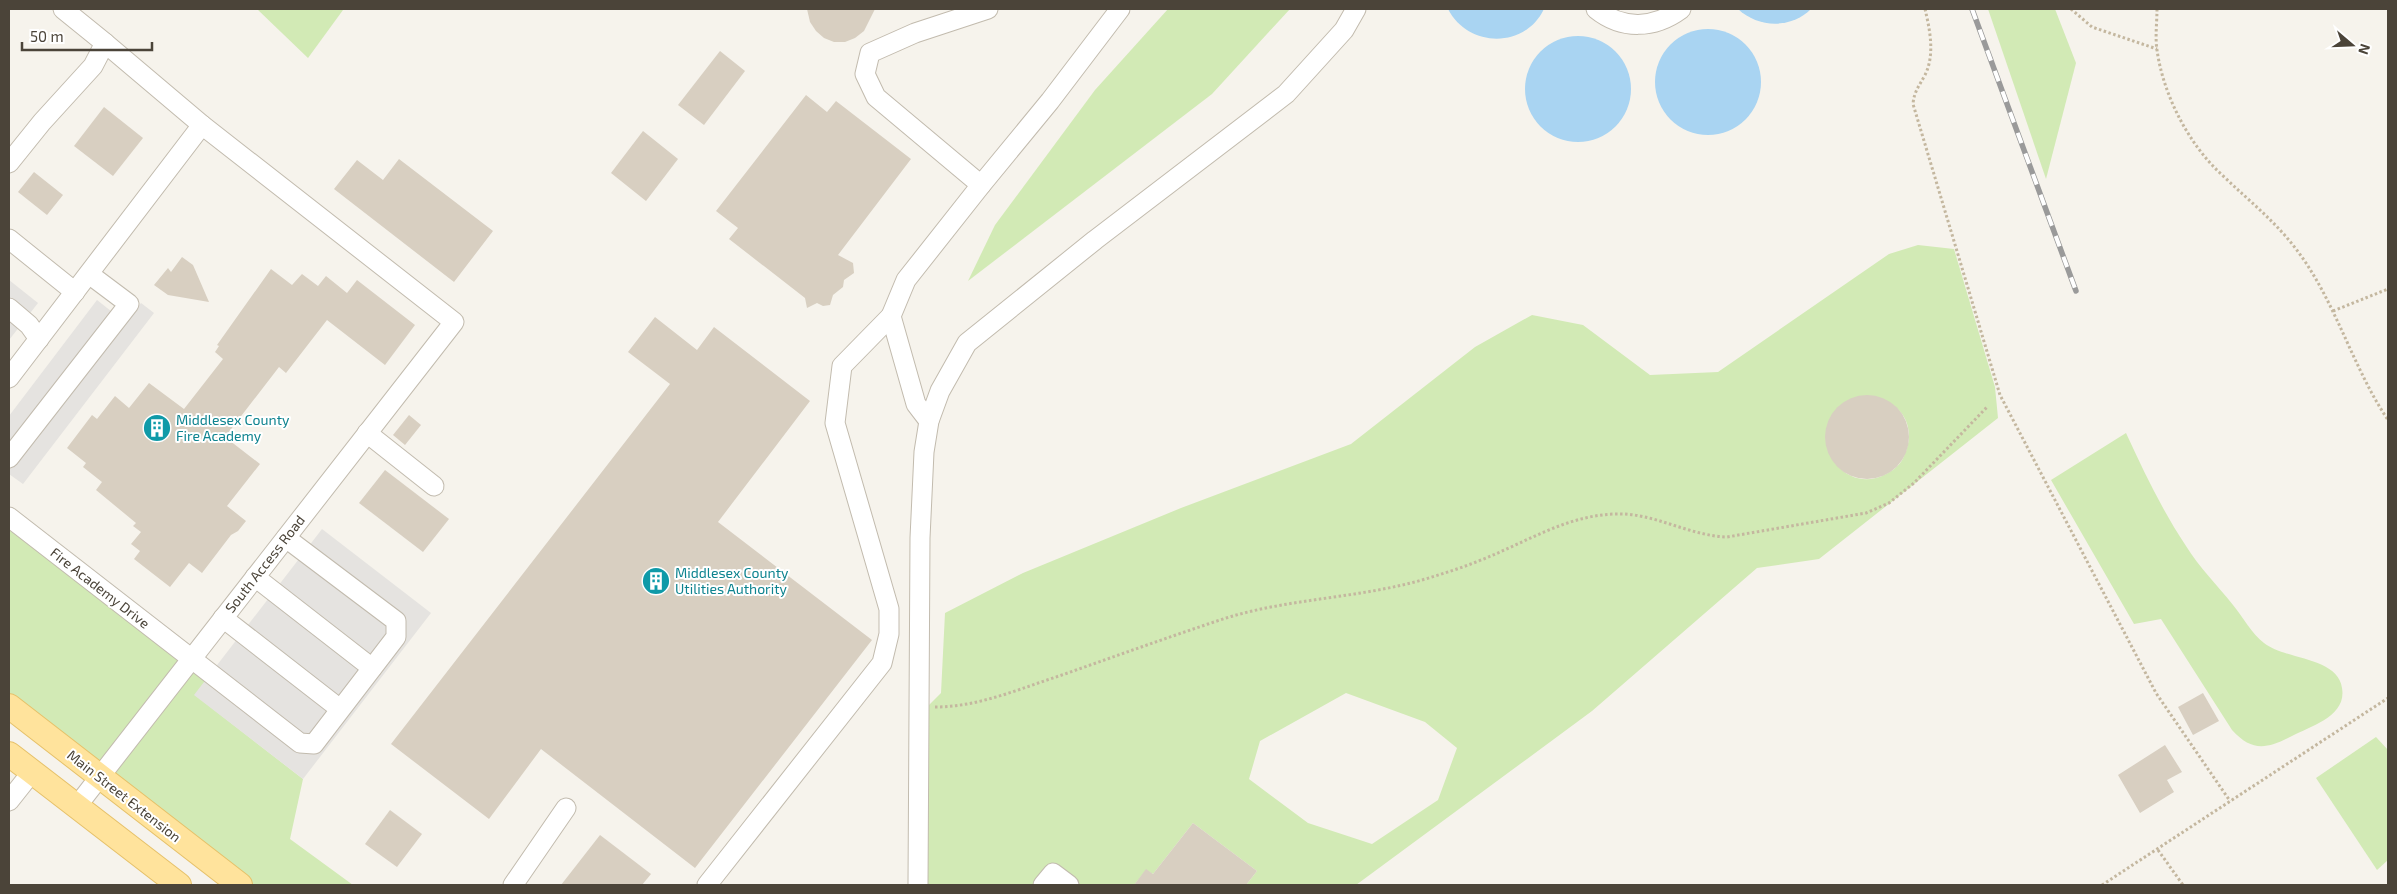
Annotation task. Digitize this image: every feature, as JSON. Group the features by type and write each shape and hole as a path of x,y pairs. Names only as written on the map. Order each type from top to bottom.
{"main road":[{"name":"Main Street Extension","path":"9,706 240,885"},
{"path":"9,754 179,885"}],"lane":[{"path":"10,374 39,339 202,125 63,9"},
{"path":"981,184 876,97 865,74 870,53 916,33 988,9"},
{"path":"707,885 882,662 889,634 889,609 835,423 842,366 891,316 906,280 981,184 1050,101 1120,9"},
{"path":"918,885 920,538 924,452 929,421 940,391 967,343 1095,240 1286,94 1344,30 1356,9"},
{"path":"1596,9 1606,17 1626,24 1648,25 1669,18 1681,9"},
{"path":"9,163 42,122 93,66 105,43"},
{"name":"South Access Road","path":"76,806 454,322 202,125"},
{"path":"9,239 75,292"},
{"path":"9,458 130,304 89,274"},
{"path":"9,308 29,325 39,339"},
{"path":"891,316 916,404 929,421"},
{"path":"367,433 434,486"},
{"name":"Fire Academy Drive","path":"9,517 191,659 306,745 314,744 396,637 396,621 286,538"},
{"path":"255,577 372,668"},
{"path":"223,618 340,709"},
{"path":"9,801 32,772"},
{"path":"514,885 566,808"},
{"path":"1043,885 1053,873 1069,885"}],"path":[{"path":"1924,9 1931,36 1930,56 1926,74 1914,91 1913,104 1997,389 2156,693 2230,801"},
{"path":"2071,9 2079,18 2092,27 2157,49"},
{"path":"2157,9 2157,49 2165,85 2199,149 2219,172 2265,213 2289,239 2321,286 2371,394 2388,420"},
{"path":"2333,311 2388,289"},
{"path":"920,707 942,707 988,700 1223,619 1274,607 1362,594 1434,577 1487,558 1538,533 1588,518 1618,514 1637,516 1711,536 1727,537 1866,513 1889,503 1914,483 1988,406"},
{"path":"2102,885 2388,698"},
{"path":"2158,850 2183,885"}],"green space":[{"path":"257,9 343,9 343,10 308,58"},
{"path":"1168,9 1290,9 1212,94 968,281 995,225 1095,90"},
{"path":"1988,9 2055,9 2076,63 2046,179"},
{"path":"1918,245 1954,249 1995,387 1998,418 1819,559 1757,568 1592,711 1356,885 1246,885 1257,871 1193,823 1153,874 1146,870 1134,885 918,885 920,714 941,693 945,613 1023,573 1181,508 1351,444 1475,347 1532,315 1583,325 1650,375 1718,372 1889,254","holes":["1861,396 1884,400 1894,406 1901,413 1909,432 1904,456 1899,464 1886,474 1868,479 1852,476 1839,467 1830,453 1826,437 1829,421 1841,407","1346,693 1425,722 1457,748 1438,800 1372,844 1308,823 1249,779 1260,741"]},
{"path":"2126,433 2169,519 2191,554 2256,635 2273,649 2321,665 2331,670 2338,678 2342,688 2342,698 2339,706 2326,719 2275,744 2260,746 2246,742 2232,730 2161,619 2134,624 2051,480"},
{"path":"9,517 210,675 195,695 303,779 290,839 353,885 240,885 9,706"},
{"path":"2376,737 2388,750 2388,860 2377,870 2316,778"}],"shaded area":[{"path":"9,280 38,303 9,340"},
{"path":"97,300 126,323 141,303 154,313 23,484 9,474 9,416"},
{"path":"322,529 431,613 303,779 194,695"}],"water":[{"path":"1448,9 1544,9 1535,22 1524,31 1511,37 1496,39 1482,37 1469,31 1457,22"},
{"path":"1738,9 1811,9 1803,16 1794,20 1775,24 1755,20"},
{"path":"1708,29 1728,33 1746,44 1757,62 1761,82 1757,102 1746,120 1728,131 1708,135 1688,131 1670,120 1659,102 1655,82 1659,62 1670,44 1688,33"},
{"path":"1578,36 1598,40 1616,51 1627,69 1631,89 1627,109 1616,127 1598,138 1578,142 1558,138 1540,127 1529,109 1525,89 1529,69 1540,51 1558,40"}],"building":[{"path":"807,9 875,9 864,31 855,38 845,42 834,42 824,38 816,31 810,22"},
{"path":"720,51 745,71 704,125 678,105"},
{"path":"806,95 827,112 836,101 911,159 838,255 853,263 854,273 844,280 843,287 833,295 830,305 823,306 817,303 807,308 805,298 729,239 738,228 716,211"},
{"path":"104,107 143,138 113,176 74,146"},
{"path":"643,131 678,159 646,201 611,173"},
{"path":"399,159 493,231 454,282 334,189 357,160 383,180"},
{"path":"34,172 63,195 47,215 18,192"},
{"path":"182,257 193,265 209,302 168,295 154,285 168,268 171,272"},
{"name":"Middlesex County Fire Academy","path":"271,269 292,285 302,274 318,286 326,276 347,293 357,280 415,325 385,365 327,320 286,373 279,367 225,437 260,464 227,506 246,521 238,531 231,535 202,573 189,563 170,587 134,559 140,551 131,544 141,532 133,526 136,523 96,490 102,482 83,467 86,463 67,448 92,415 97,419 115,396 129,408 149,383 184,409 223,359 215,352 219,346 217,345"},
{"name":"Middlesex County Utilities Authority","path":"655,317 697,350 714,327 810,401 718,522 872,640 695,868 541,749 489,819 391,744 670,384 628,352"},
{"path":"1867,395 1883,398 1902,414 1906,421 1909,437 1906,453 1890,472 1883,476 1867,479 1851,476 1832,460 1828,453 1825,437 1828,421 1844,402 1851,398"},
{"path":"409,415 421,425 405,445 393,435"},
{"path":"385,470 449,519 423,552 359,503"},
{"path":"2203,693 2219,721 2193,735 2178,707"},
{"path":"2165,745 2182,772 2167,780 2174,792 2140,813 2118,775"},
{"path":"390,810 422,834 397,867 365,844"},
{"path":"1193,823 1257,871 1246,885 1134,885 1146,869 1153,874"},
{"path":"600,835 651,874 642,885 561,885"}],"railway":[{"path":"1972,9 2076,291"}],"place":[{"name":"Middlesex County Fire Academy","path":"157,428"},
{"name":"Middlesex County Utilities Authority","path":"656,581"}]}
